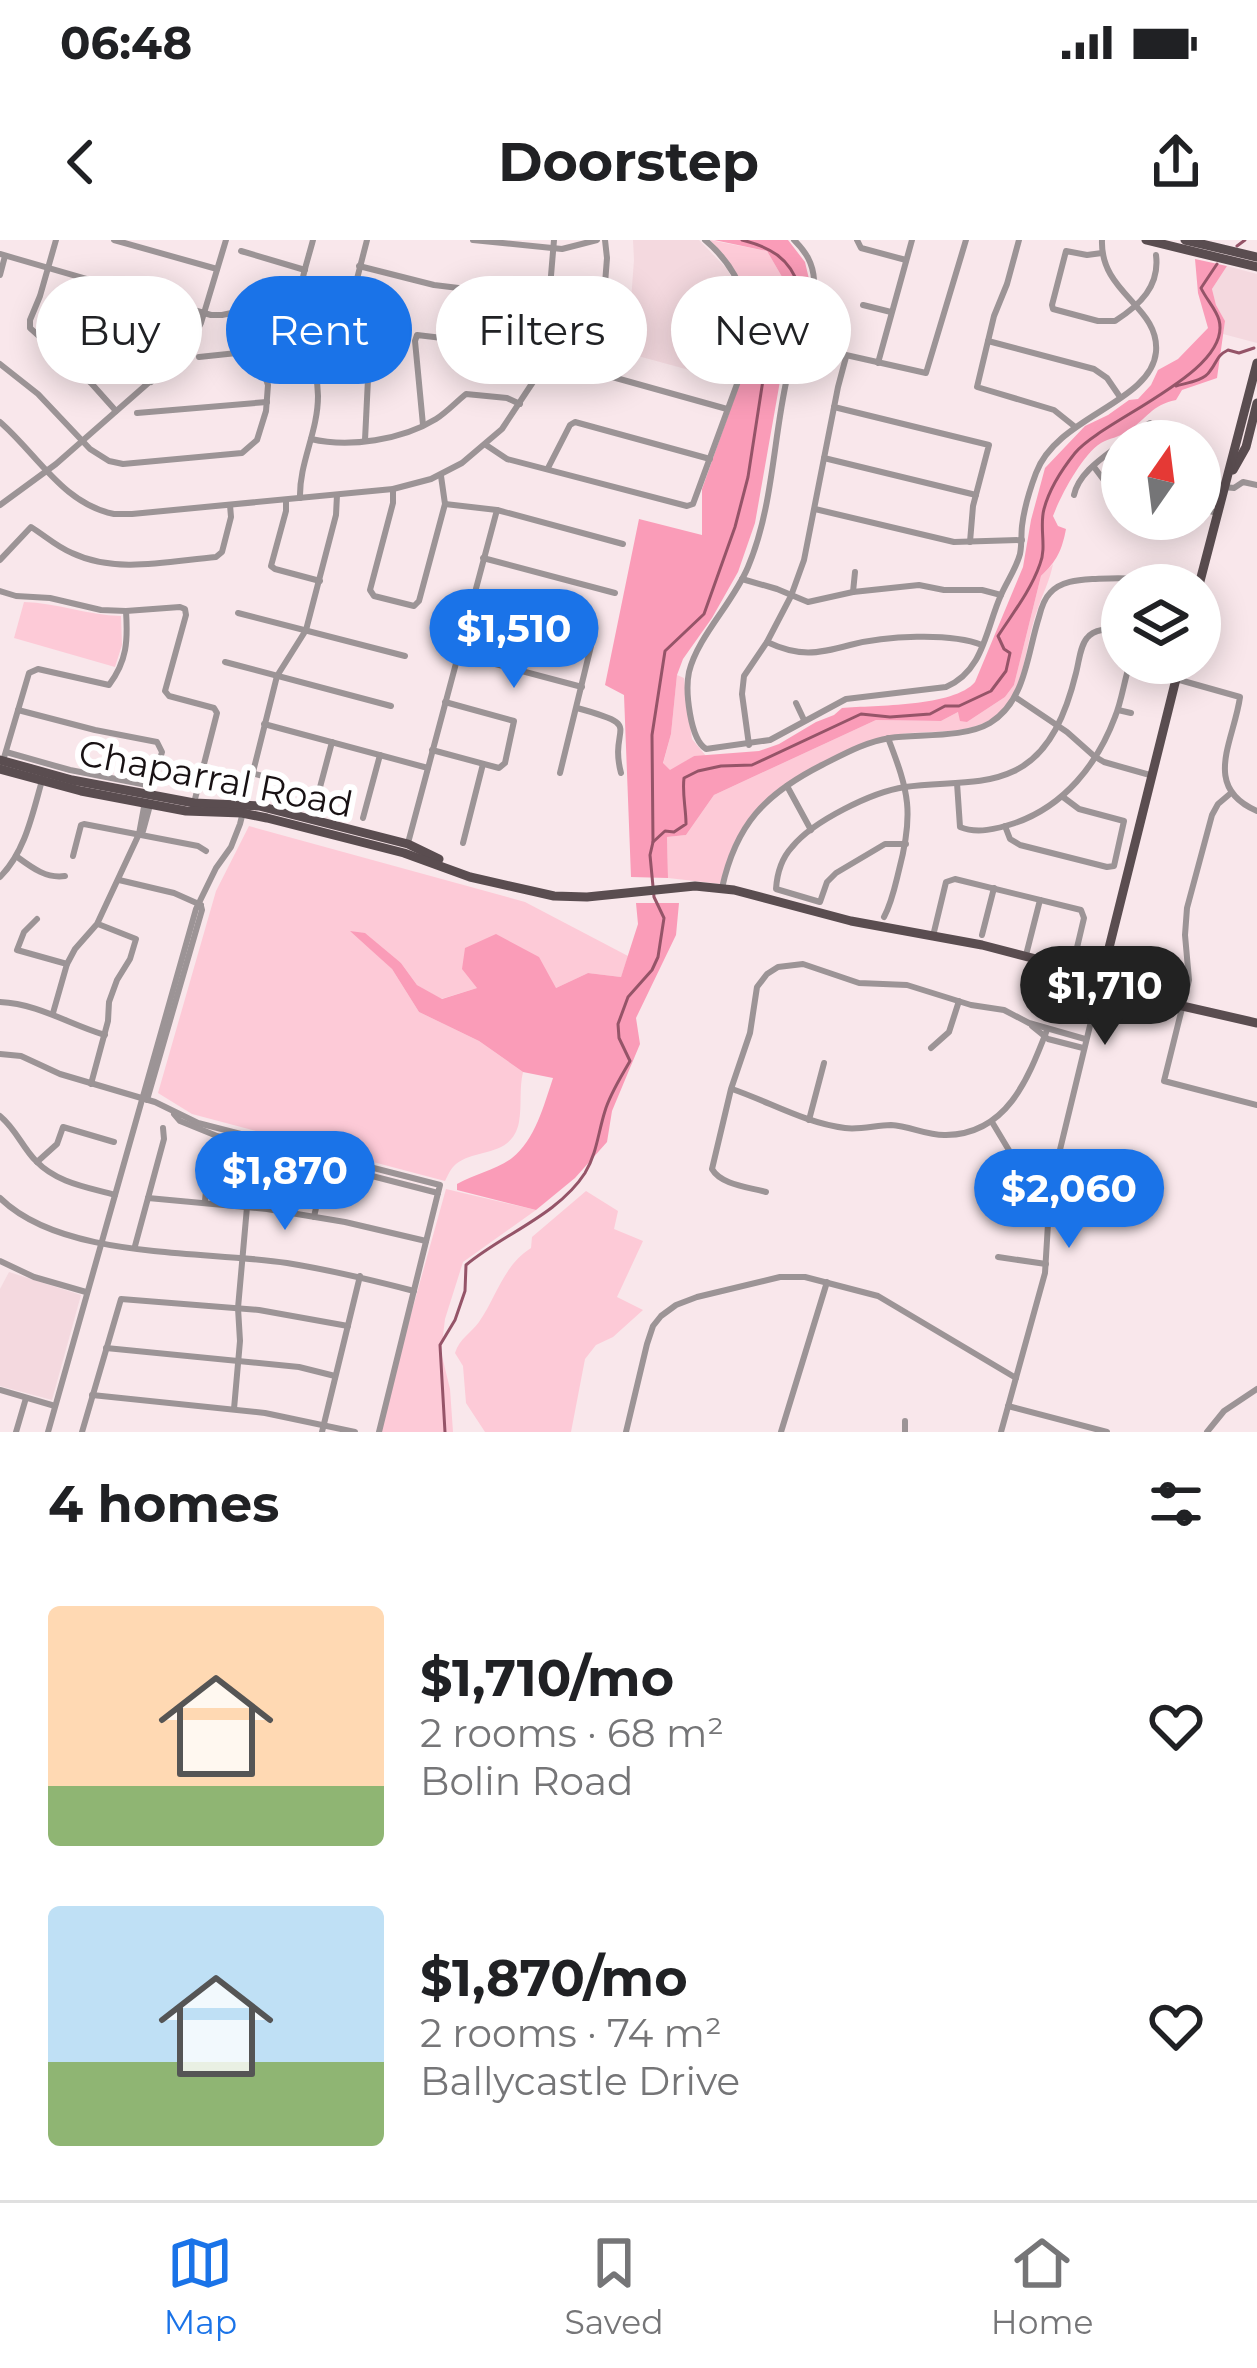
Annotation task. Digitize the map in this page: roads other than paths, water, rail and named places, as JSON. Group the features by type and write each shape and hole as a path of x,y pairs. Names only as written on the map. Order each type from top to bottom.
{"main road":[{"path":"1146,240 1257,268"},
{"path":"1185,240 1257,257"},
{"path":"1221,498 1257,364"},
{"path":"1224,486 1246,447 1257,403"},
{"path":"1236,465 1238,432"},
{"path":"1102,976 1175,684"},
{"name":"Chaparral Road","path":"2,762 43,777 243,808 406,849 470,877 561,897 722,888 1102,976 1182,1009 1257,1026"},
{"name":"Chaparral Road","path":"150,794 198,813 243,808"}],"street":[{"path":"56,240 30,328 116,411"},
{"path":"114,240 217,269"},
{"path":"202,318 226,240"},
{"path":"300,498 318,391 299,292 314,240"},
{"path":"365,440 368,379 350,306 367,240"},
{"path":"473,240 572,248 601,240 607,258 598,373 728,409"},
{"path":"486,446 507,459 692,505 746,357 748,317 745,298 728,262 705,240"},
{"path":"794,240 811,262 814,276"},
{"path":"857,240 861,248 906,260"},
{"path":"878,363 912,240"},
{"path":"851,358 926,374 966,240"},
{"path":"1019,240 977,387 1058,411 1074,426"},
{"path":"785,384 761,526 742,579 689,674 694,732 703,748 710,750 770,740 846,699 946,687 966,675 1019,557 1023,521 1040,464 1074,426 1146,377 1155,354 1150,326 1109,275 1102,240"},
{"path":"552,276 554,244"},
{"path":"241,251 305,270"},
{"path":"1102,253 1066,251 1052,308 1106,323 1118,320 1149,293 1156,255"},
{"path":"0,274 3,255 77,276"},
{"path":"359,266 436,285"},
{"path":"863,305 891,312"},
{"path":"204,313 226,315"},
{"path":"424,426 415,340 418,334 436,336"},
{"path":"988,341 1094,369 1120,397"},
{"path":"0,364 38,394 82,441 104,458 123,464 242,453 257,440 268,384"},
{"path":"2,500 48,470 149,384"},
{"path":"0,422 75,499 114,514 393,489 440,475 486,446 532,384"},
{"path":"749,745 742,685 767,643 804,560 840,384"},
{"path":"311,439 331,443 396,435 424,426 466,394 520,404"},
{"path":"137,413 267,402"},
{"path":"834,407 987,444 970,542"},
{"path":"548,469 575,422 710,458"},
{"path":"824,458 976,494"},
{"path":"1074,495 1076,486 1101,460"},
{"path":"1094,466 1101,476"},
{"path":"393,489 370,592 412,606 418,604 445,504 440,475"},
{"path":"1224,486 1257,485"},
{"path":"48,1432 196,909 232,847 278,676 306,631 337,495"},
{"path":"286,500 272,567 320,581"},
{"path":"445,504 496,510 623,544"},
{"path":"0,560 31,526 69,552 109,563 216,556 222,553 230,505"},
{"path":"815,509 954,542 1022,540"},
{"path":"406,849 496,510"},
{"path":"483,557 615,593"},
{"path":"853,592 855,572"},
{"path":"742,579 815,602 853,592 922,586 1001,595"},
{"path":"722,888 730,856 748,821 787,785 862,745 977,729 992,722 1015,697 1049,593 1074,580 1101,579"},
{"path":"0,591 92,609 185,609 166,693 217,713 194,803"},
{"path":"470,606 589,638 593,648 560,773"},
{"path":"126,611 127,650 110,685 33,670 28,675 2,762 87,774 150,794"},
{"path":"238,613 405,656"},
{"path":"906,844 885,844 836,873 820,902 776,890 790,848 811,830 874,796 906,787 982,781 1018,770 1034,759 1067,706 1087,637 1101,631"},
{"path":"767,643 810,654 853,644 932,637 968,639 982,645"},
{"path":"458,654 582,687"},
{"path":"225,662 391,706"},
{"path":"957,783 961,828 979,831 1030,817 1063,797 1079,779 1118,710 1125,684"},
{"path":"1194,684 1240,697 1224,767 1226,781 1244,806 1257,811"},
{"path":"1015,697 1104,762 1151,775"},
{"path":"432,750 502,767 515,723 445,702"},
{"path":"796,703 804,721"},
{"path":"577,708 618,722 622,729 620,773"},
{"path":"18,710 158,742 162,749 139,833 97,924 67,964 52,1012"},
{"path":"1118,710 1131,713"},
{"path":"264,724 428,768"},
{"path":"884,916 906,844 909,817 906,787 888,738"},
{"path":"315,806 332,742"},
{"path":"363,818 380,755"},
{"path":"463,843 483,764"},
{"path":"251,773 267,777"},
{"path":"0,877 16,856 43,777"},
{"path":"787,785 811,830"},
{"path":"1231,793 1210,818 1188,903 1189,980 1164,1081 1257,1105"},
{"path":"1005,826 1020,845 1114,866 1125,822 1079,809 1063,797"},
{"path":"73,856 84,824 206,851"},
{"path":"16,856 45,874 65,876"},
{"path":"933,936 950,879 1079,910 1084,914 1075,956"},
{"path":"119,880 174,892 200,905"},
{"path":"982,935 994,889"},
{"path":"1025,957 1040,900"},
{"path":"37,919 24,932 17,950 67,964"},
{"path":"91,1084 109,1002 136,939 97,924"},
{"path":"766,1192 712,1172 731,1089 750,1034 758,985 772,970 796,964 850,981 901,984 1004,1010 1046,1033 1084,1044"},
{"path":"1001,1432 1046,1264 1049,1198 1102,976"},
{"path":"931,1048 949,1032 959,1001"},
{"path":"0,1003 52,1012 105,1035"},
{"path":"731,1089 809,1120 852,1130 891,1125 940,1136 969,1132 992,1122 1019,1093 1046,1033"},
{"path":"0,1054 21,1056 60,1074 145,1098 172,1111 180,1121 438,1193 379,1432"},
{"path":"809,1120 824,1063"},
{"path":"0,1116 37,1162 67,1182 115,1195"},
{"path":"992,1122 1010,1152"},
{"path":"37,1162 57,1144 64,1127 114,1142"},
{"path":"134,1247 163,1128"},
{"path":"205,1203 218,1132"},
{"path":"314,1217 327,1160"},
{"path":"0,1198 35,1224 102,1243 283,1262 414,1291"},
{"path":"148,1198 314,1217 426,1241"},
{"path":"234,1409 247,1207"},
{"path":"998,1257 1046,1264"},
{"path":"0,1261 34,1277 88,1292"},
{"path":"323,1428 360,1276"},
{"path":"626,1432 653,1326 664,1313 735,1287 794,1276 883,1298 1016,1378"},
{"path":"781,1432 827,1282"},
{"path":"82,1432 121,1299 292,1314 348,1326"},
{"path":"106,1348 299,1367 335,1376"},
{"path":"1208,1432 1224,1412 1257,1389"},
{"path":"0,1390 55,1406"},
{"path":"91,1395 234,1409 355,1432"},
{"path":"16,1432 26,1398"},
{"path":"1008,1406 1107,1432"},
{"path":"905,1421 905,1432"}],"waterway":[{"path":"445,1432 440,1345 465,1291 466,1265 560,1201 585,1173 607,1105 630,1061 618,1024 628,997 658,957 664,918 654,897 650,855 652,735 665,651 704,614 748,477 765,367 799,287 778,255 742,240"},
{"path":"1237,246 1245,240"},
{"path":"653,842 665,831 674,832 686,824 684,778 698,771 752,765 861,714 930,714 991,691 1006,671 1010,653 998,636 1027,592 1042,557 1043,516 1053,487 1075,453 1090,440 1163,393 1206,358 1218,339 1219,320 1201,288 1217,264"},
{"path":"1176,386 1204,377 1228,350 1239,353 1254,348"}]}
